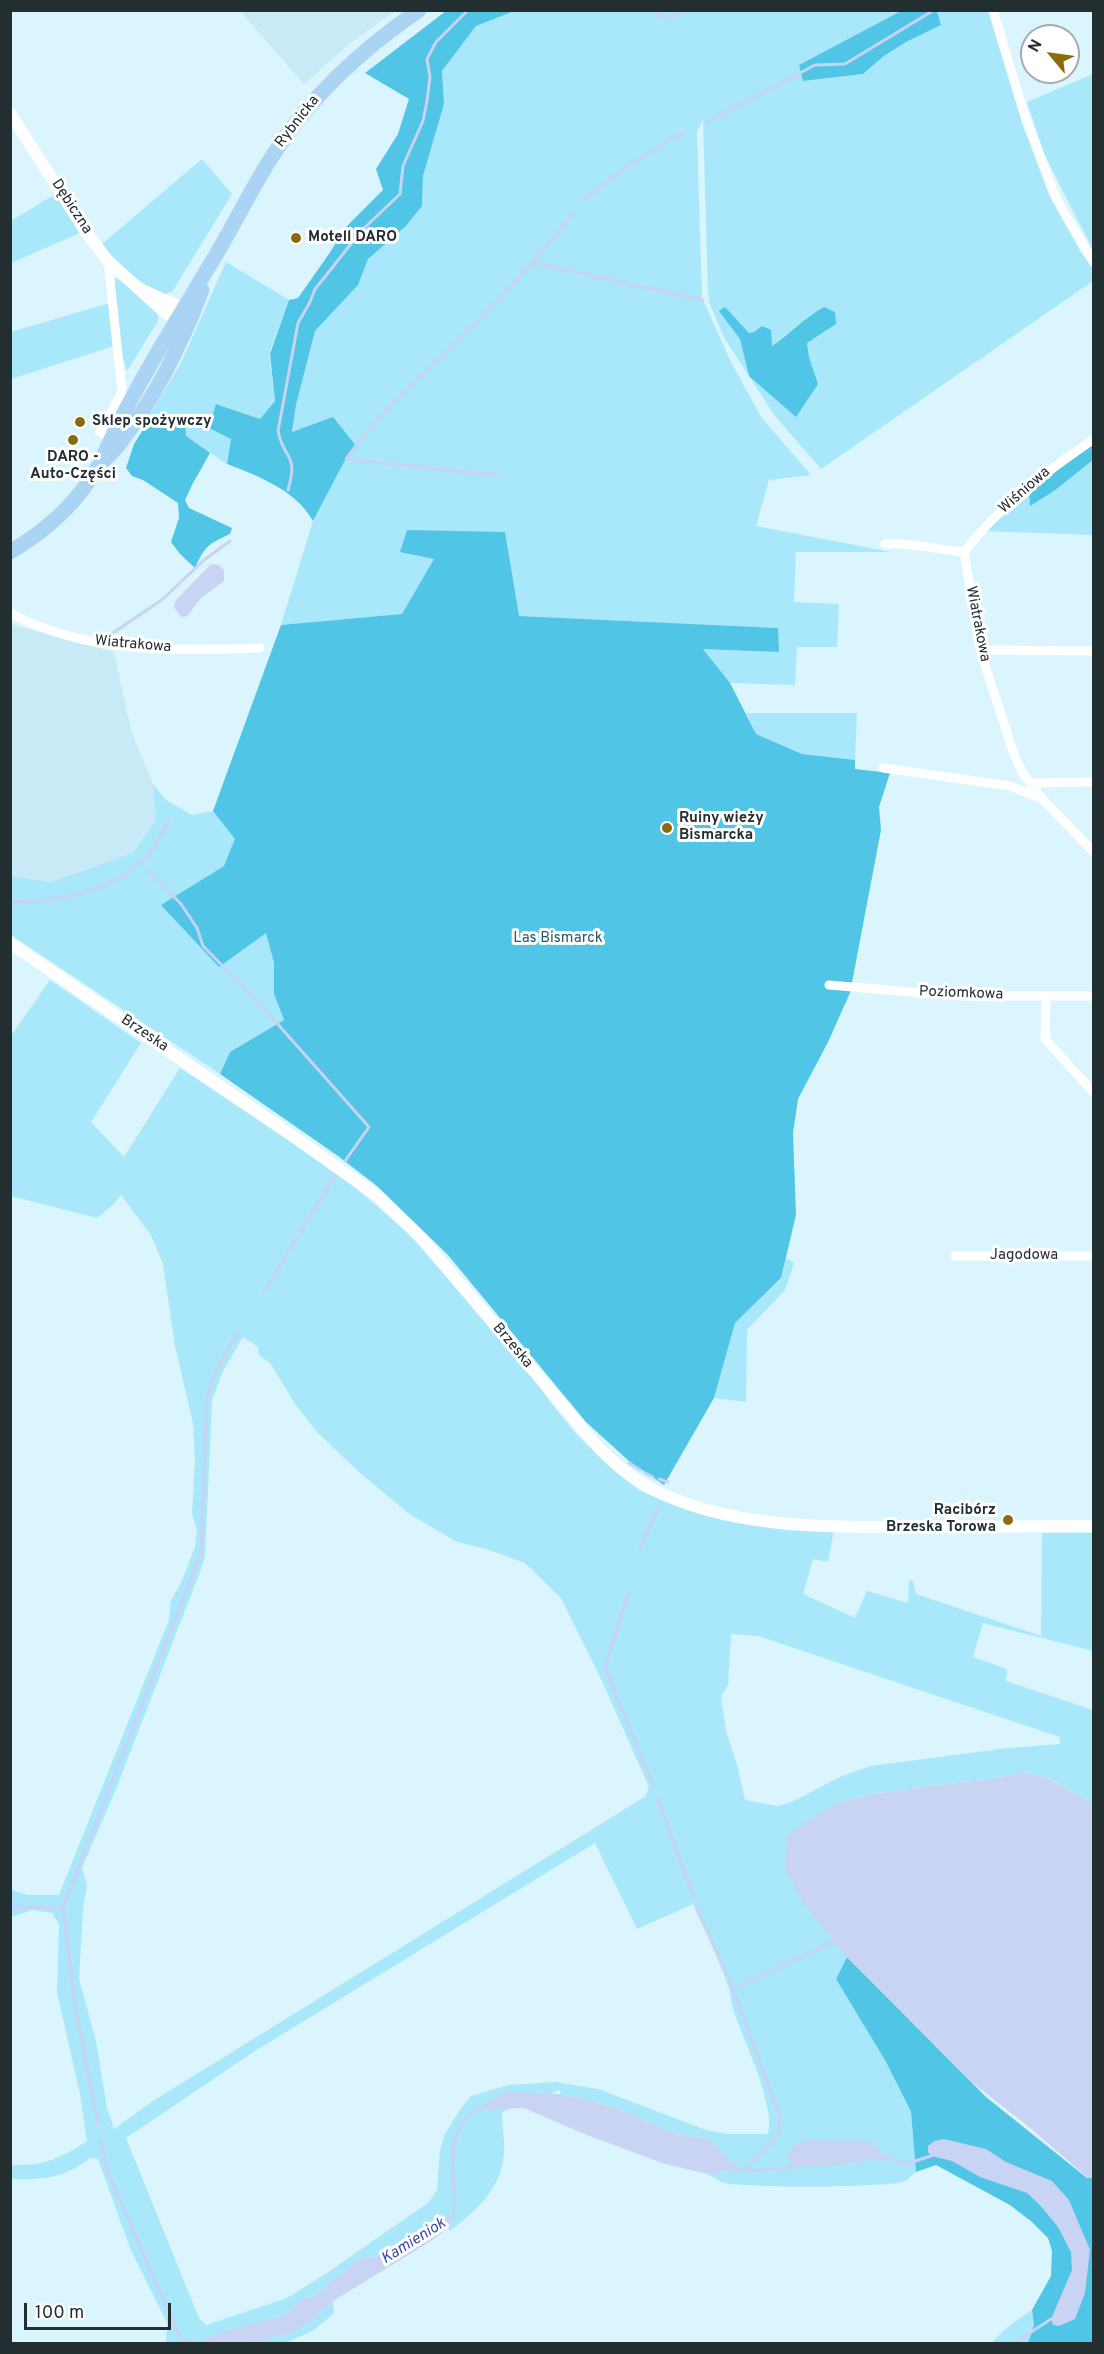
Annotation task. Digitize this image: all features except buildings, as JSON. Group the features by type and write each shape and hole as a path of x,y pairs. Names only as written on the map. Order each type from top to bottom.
{"main road":[{"name":"Rybnicka","path":"10,552 55,520 81,492 115,442 148,400 183,316 212,262 266,166 314,99 382,36 419,10"}],"street":[{"path":"993,10 1024,113 1057,200 1094,263"},
{"name":"Dębiczna","path":"10,113 86,232 108,261 142,291 162,298 183,316"},
{"path":"108,261 122,392 100,432 115,442"},
{"name":"Wiśniowa","path":"964,552 981,529 1037,479 1094,439"},
{"path":"885,544 904,543 936,550 964,552"},
{"name":"Wiatrakowa","path":"964,552 980,651 1014,754 1022,772 1042,800 1094,852"},
{"name":"Wiatrakowa","path":"10,614 89,642 124,648 260,648"},
{"path":"980,651 1094,651"},
{"name":"Wiatrakowa","path":"883,768 1010,786 1042,800"},
{"path":"1010,786 1022,772"},
{"path":"1031,783 1094,782"},
{"name":"Brzeska","path":"10,943 379,1197 423,1240 598,1447 628,1473 652,1489 717,1512 789,1523 885,1527 1094,1526"},
{"name":"Poziomkowa","path":"829,986 957,996 1094,996"},
{"path":"1046,996 1045,1039 1094,1093"},
{"name":"Jagodowa","path":"955,1256 1094,1256"}],"shaded area":[{"path":"514,10 901,11 799,65 804,81 863,74 884,56 906,42 941,25 937,11 988,11 1023,126 1049,195 1081,253 1093,268 1093,281 821,469 775,416 749,376 725,339 710,305 703,120 697,132 702,298 731,362 761,417 811,475 769,480 756,526 891,552 796,552 794,602 839,604 837,647 797,647 795,685 730,683 702,648 778,652 778,628 518,616 505,532 435,558 402,614 281,625 313,521 344,462 356,447 292,433 296,405 315,331 358,285 368,259 406,226 422,206 423,176 444,104 442,71 476,26","holes":["724,307 749,333 754,332 771,346 824,307 836,324 807,343 818,384 749,376 740,339"]},
{"path":"240,11 395,11 348,45 304,84"},
{"path":"1093,74 1093,250 1044,154 1027,102 1069,84 1080,84 1080,80"},
{"path":"202,159 232,194 172,292 166,295 130,274 102,244"},
{"path":"57,193 82,232 11,263 11,221"},
{"path":"226,262 289,300 269,354 275,401 260,419 217,404 231,439 227,464 172,428 149,416 181,363"},
{"path":"114,278 126,282 158,311 158,321 127,371 119,346"},
{"path":"110,303 114,346 11,379 11,332"},
{"path":"1093,460 1093,535 984,531 1029,491 1031,505 1054,491"},
{"path":"10,624 114,652 131,730 153,784 156,820 134,853 51,882 11,876"},
{"path":"746,713 857,713 855,760 802,754 756,734"},
{"path":"153,784 166,800 192,815 213,811 236,839 224,866 161,905 266,932 274,963 274,994 284,1020 230,1052 220,1074 11,935 10,876 51,882 133,853 156,820"},
{"path":"50,980 141,1043 91,1122 124,1157 180,1068 343,1177 409,1234 529,1372 576,1434 612,1469 640,1491 667,1502 834,1530 828,1562 813,1559 803,1594 855,1618 867,1591 908,1603 909,1580 913,1581 916,1594 1041,1636 1042,1533 1093,1533 1093,1651 983,1623 973,1657 1007,1669 1006,1681 1093,1710 1093,1804 1049,1778 1023,1772 998,1778 879,1793 836,1803 835,1941 847,1957 836,1979 886,2062 911,2113 916,2172 908,2179 893,2183 846,2186 758,2186 724,2183 708,2174 739,2170 708,2139 676,2134 614,2107 561,2094 560,2090 502,2112 504,2155 498,2179 485,2199 450,2231 448,2228 453,2217 439,2219 423,2233 404,2239 393,2249 375,2257 360,2259 313,2297 302,2299 285,2315 208,2337 312,2320 333,2301 334,2313 314,2330 286,2343 166,2343 167,2323 130,2248 98,2159 90,2158 71,2170 52,2177 11,2179 11,2165 42,2163 87,2141 80,2094 57,1992 59,1924 52,1913 32,1910 11,1917 10,1890 28,1895 59,1895 169,1620 171,1600 182,1581 195,1547 197,1530 192,1514 195,1461 193,1423 175,1346 163,1264 151,1235 121,1195 97,1218 11,1196 11,1032 13,1033","holes":["243,1337 258,1347 259,1355 270,1363 296,1405 317,1432 359,1472 408,1513 457,1542 486,1549 525,1563 561,1598 602,1681 649,1787 646,1796 153,2101 114,2129 107,2108 96,2041 79,1979 83,1909 87,1885 82,1868 116,1789 205,1556 212,1400 223,1371","731,1634 758,1636 1060,1737 1060,1744 1008,1748 871,1766 842,1776 792,1802 778,1806 745,1800 726,1731 721,1696 728,1685","595,1843 637,1929 693,1904 721,1967 734,2012 758,2073 767,2107 768,2134 726,2134 706,2130 598,2089 555,2082 509,2085 471,2096 445,2134 440,2150 437,2190 429,2202 287,2298 206,2325 199,2318 126,2138 255,2051"]},
{"path":"786,1258 794,1263 785,1290 747,1330 746,1402 714,1398 735,1323 781,1279"},
{"path":"1032,2310 1034,2325 1028,2343 990,2344 1010,2325"}],"green space":[{"path":"446,11 514,11 476,26 442,71 444,104 423,176 422,206 406,226 368,259 358,285 315,331 296,405 292,432 333,417 357,447 344,462 313,521 297,501 275,485 227,464 231,439 209,428 216,404 260,419 275,401 270,354 289,300 298,298 344,229 383,190 376,169 398,134 409,99 365,73"},
{"path":"901,11 937,11 941,25 906,42 884,56 863,74 803,81 799,65"},
{"path":"725,307 749,333 762,326 771,330 772,346 824,307 835,312 836,324 807,343 818,384 796,417 749,376 740,339 719,311"},
{"path":"151,417 172,428 185,422 186,436 210,453 185,500 189,508 232,528 230,534 208,546 195,568 171,542 179,518 178,503 143,480 132,476 126,468 134,444"},
{"path":"1093,442 1093,460 1054,491 1030,506 1029,491"},
{"name":"Las Bismarck","path":"407,530 505,532 519,616 778,628 779,652 703,649 730,683 756,734 802,754 855,760 855,769 890,773 879,807 881,830 850,993 828,1042 798,1099 793,1133 796,1215 781,1278 735,1323 714,1398 664,1485 629,1461 586,1422 448,1255 377,1186 220,1074 230,1052 284,1020 274,994 274,963 266,933 219,967 161,905 224,866 235,839 213,811 281,625 402,614 434,559 400,552"},
{"path":"847,1957 986,2097 1087,2178 1093,2178 1093,2343 1028,2343 1034,2325 1032,2310 1051,2276 1052,2251 1048,2238 1010,2205 936,2165 916,2172 911,2112 886,2062 836,1979"}],"water":[{"path":"211,564 219,565 224,570 224,581 201,598 187,616 181,617 174,607 176,600"},
{"path":"1023,1772 1048,1778 1093,1804 1093,2178 1088,2178 1034,2131 973,2083 847,1957 803,1903 785,1867 787,1835 836,1803 879,1793 998,1778"},
{"path":"506,2092 561,2094 614,2107 676,2134 708,2139 740,2170 708,2174 665,2164 582,2133 524,2108 476,2110"},
{"path":"944,2139 986,2149 1006,2162 1052,2181 1069,2200 1090,2250 1085,2293 1075,2319 1059,2326 1053,2325 1051,2319 1072,2270 1071,2252 1058,2227 1027,2193 980,2177 952,2161 931,2156 928,2146 934,2141"},
{"path":"807,2140 868,2141 888,2158 884,2161 870,2160 839,2165 795,2167 787,2156 795,2145"},
{"path":"454,2216 448,2228 431,2241 333,2301 312,2320 288,2334 258,2341 200,2343 208,2337 285,2315 302,2299 313,2297 360,2259 375,2257 393,2249 404,2239 423,2233 439,2219"}],"waterway":[{"path":"288,490 291,463 278,431 298,323 315,289 361,231 400,194 403,166 423,121 430,77 427,59 436,42 468,10"},
{"path":"652,10 664,18 681,13 683,10"},
{"path":"706,123 815,65 845,64 934,10"},
{"path":"583,200 623,169 684,132"},
{"path":"497,475 346,459 394,403 506,292 573,214"},
{"path":"533,263 703,300"},
{"path":"110,635 163,599 204,560 230,541"},
{"path":"10,902 66,897 119,878 148,855 170,819"},
{"path":"149,871 181,904 197,928 203,946 259,1003 369,1127 345,1161"},
{"path":"263,1294 335,1175"},
{"path":"63,1908 201,1553 207,1400 213,1377 237,1333"},
{"path":"629,1463 640,1470"},
{"path":"645,1473 653,1477"},
{"path":"659,1479 668,1482"},
{"path":"640,1549 659,1507"},
{"path":"628,1594 605,1668 653,1785"},
{"path":"657,1796 694,1899"},
{"path":"10,1911 16,1907 63,1908 75,2005 98,2124"},
{"path":"697,1908 733,1989 780,2117 778,2135 746,2169 742,2170"},
{"path":"733,1989 835,1941"},
{"name":"Kamieniok","path":"452,2218 455,2205 453,2156 456,2135 461,2125 477,2109"},
{"path":"101,2141 106,2168 181,2340 200,2343"},
{"name":"Kamieniok","path":"888,2158 906,2164 931,2156"},
{"name":"Kamieniok","path":"736,2169 795,2167"},
{"name":"Kamieniok","path":"1013,2344 1051,2319"}],"place":[{"name":"Motell DARO","path":"296,238"},
{"name":"Sklep spożywczy","path":"80,422"},
{"name":"DARO - Auto-Części","path":"73,440"},
{"name":"Ruiny wieży Bismarcka","path":"667,828"},
{"name":"Racibórz Brzeska Torowa","path":"1008,1520"}]}
